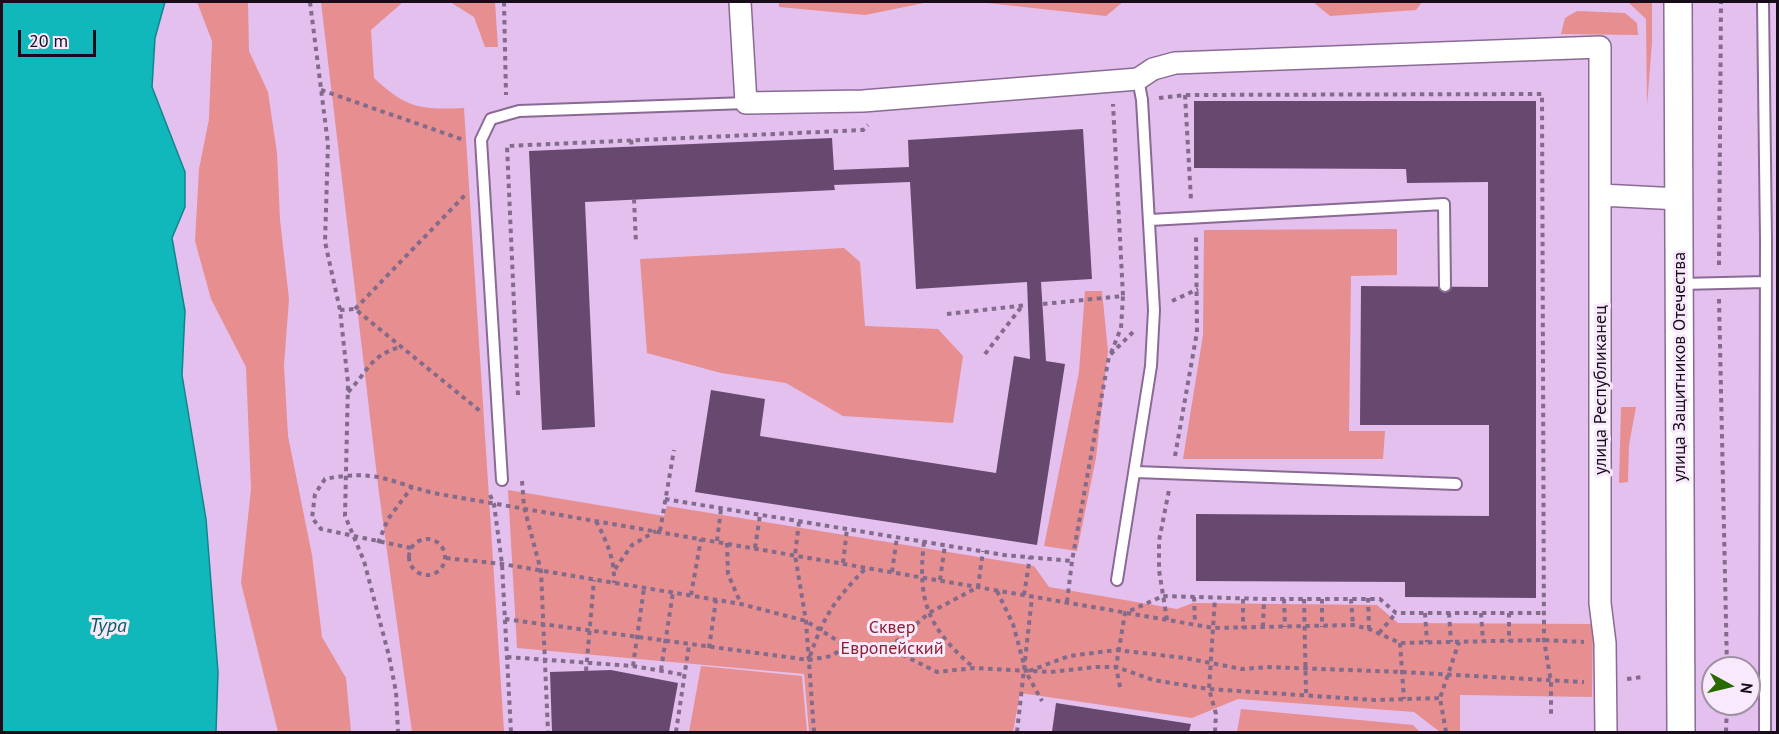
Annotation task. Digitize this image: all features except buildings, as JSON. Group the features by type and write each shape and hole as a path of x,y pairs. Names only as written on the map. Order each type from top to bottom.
{"street":[{"path":"740,2 746,103 863,101 1138,79"},
{"name":"улица Защитников Отечества","path":"1678,2 1681,732"},
{"name":"улица Республиканец","path":"1138,79 1153,69 1175,63 1600,47 1600,603 1605,643 1606,732"},
{"path":"1601,195 1679,199"}],"lane":[{"path":"1763,2 1766,240 1765,732"},
{"path":"1117,580 1136,472 1151,366 1154,310 1142,100 1138,79"},
{"path":"502,480 481,140 491,119 519,111 746,103"},
{"path":"1150,220 1444,204 1445,286"},
{"path":"1766,240 1778,241"},
{"path":"1680,284 1766,282"},
{"path":"1766,328 1778,329"},
{"path":"1136,472 1456,484"},
{"path":"1765,713 1778,713"}],"path":[{"path":"310,2 328,144 325,242 340,310 348,392 348,474 344,496 345,516 364,561 389,656 396,692 398,732"},
{"path":"1721,2 1719,283 1727,656"},
{"path":"321,90 465,141"},
{"path":"1067,602 1072,561 1109,356 1121,328 1123,296 1112,102 1185,95 1542,94 1544,640 1551,682 1551,716"},
{"path":"1167,620 1159,541 1197,332 1198,289 1185,95"},
{"path":"355,309 482,413 519,416 507,146 863,130 870,123"},
{"path":"632,140 632,147"},
{"path":"340,310 355,309 466,194 509,190"},
{"path":"634,200 636,243"},
{"path":"1109,356 1154,310 1198,289"},
{"path":"1043,304 1123,296"},
{"path":"947,314 1025,305 985,354"},
{"path":"348,392 368,365 382,352 401,346"},
{"path":"614,570 632,545 658,531 674,450"},
{"path":"411,548 354,538 321,529 312,518 315,494 326,479 348,474 390,478 412,487 494,504 524,507 1214,628 1353,625 1369,629 1400,643 1544,640 1605,643"},
{"path":"522,478 524,507 541,571 548,732"},
{"path":"486,485 494,504 502,564 511,732"},
{"path":"378,543 388,519 412,487"},
{"path":"665,500 983,551 1072,561"},
{"path":"717,541 722,508"},
{"path":"755,548 760,515"},
{"path":"596,520 609,545 614,583"},
{"path":"799,521 795,555 806,621 814,732"},
{"path":"843,563 847,529"},
{"path":"892,572 897,537"},
{"path":"691,595 701,538"},
{"path":"432,539 442,546 446,558 441,570 429,576 417,572 409,561 411,548 420,540 432,539"},
{"path":"924,542 920,577 928,613 947,645 974,668"},
{"path":"727,543 728,574 741,604"},
{"path":"940,580 945,545"},
{"path":"978,587 983,551"},
{"path":"1024,595 1030,557"},
{"path":"446,558 502,564 741,604 806,621 847,646 889,648 937,672 974,668 1026,672 1116,667 1153,680 1209,689 1306,693 1375,700 1440,698"},
{"path":"809,660 819,630 834,602 866,568"},
{"path":"586,671 594,580"},
{"path":"889,648 928,613 978,587"},
{"path":"633,666 644,588"},
{"path":"996,590 1013,624 1026,672 1042,701"},
{"path":"661,670 673,592"},
{"path":"1125,613 1163,596 1243,599 1380,598 1396,613 1544,613"},
{"path":"1017,732 1026,672 1032,597"},
{"path":"1194,597 1195,624"},
{"path":"1215,598 1209,689 1216,714 1215,732"},
{"path":"1368,598 1369,629"},
{"path":"1243,599 1243,628"},
{"path":"1263,627 1264,599"},
{"path":"1284,599 1285,627"},
{"path":"1304,599 1308,671 1306,693"},
{"path":"1322,599 1322,627"},
{"path":"1351,599 1353,625"},
{"path":"709,648 716,600"},
{"path":"1120,687 1116,667 1117,650 1125,613"},
{"path":"1379,633 1396,613"},
{"path":"1425,613 1427,642"},
{"path":"1449,613 1451,642"},
{"path":"1481,613 1483,641"},
{"path":"1509,614 1509,641"},
{"path":"505,619 809,660 831,656 847,646"},
{"path":"1446,732 1440,698 1459,642"},
{"path":"1400,643 1404,699"},
{"path":"676,732 689,645"},
{"path":"1026,672 1070,656 1117,650 1242,669 1268,667 1308,671 1402,672 1551,682 1606,682 1643,677"},
{"path":"507,657 633,666 685,675"},
{"path":"1726,732 1727,716"}],"green space":[{"path":"197,2 248,2 249,51 268,92 277,153 280,220 289,299 284,365 288,436 312,555 322,637 346,678 351,732 278,732 241,583 251,489 246,367 211,299 195,241 199,169 209,119 212,41"},
{"path":"321,2 403,2 371,30 374,78 395,96 414,105 464,108 504,732 412,732 379,493"},
{"path":"450,2 495,2 498,47 485,47 474,17"},
{"path":"779,2 929,2 865,15 779,7"},
{"path":"978,2 1123,2 1106,16"},
{"path":"1313,2 1422,2 1416,10 1330,16"},
{"path":"1611,2 1652,2 1652,42 1647,106 1646,19 1629,3"},
{"path":"1577,11 1625,13 1637,23 1638,35 1561,34 1565,18"},
{"path":"1397,229 1397,275 1351,276 1349,431 1385,431 1383,459 1183,459 1203,335 1204,230"},
{"path":"844,248 860,262 865,326 938,329 963,356 953,423 843,416 786,383 721,373 647,353 640,259"},
{"path":"1085,291 1102,291 1108,351 1096,458 1077,551 1044,546 1079,372"},
{"path":"1621,407 1636,407 1629,445 1628,482 1619,483"},
{"name":"Сквер Европейский","path":"508,490 664,516 667,506 1034,566 1049,587 1177,609 1193,603 1377,605 1398,623 1593,624 1592,697 1460,695 1460,732 1440,732 1414,712 1238,699 1192,718 1020,693 1013,732 809,732 804,674 517,648"},
{"path":"701,666 802,676 807,732 689,732"},
{"path":"1241,709 1413,725 1420,732 1237,732"}],"water":[{"name":"Тура","path":"2,2 165,2 155,38 152,87 185,172 185,207 172,238 185,311 182,375 206,519 218,672 216,732 2,732"}]}
